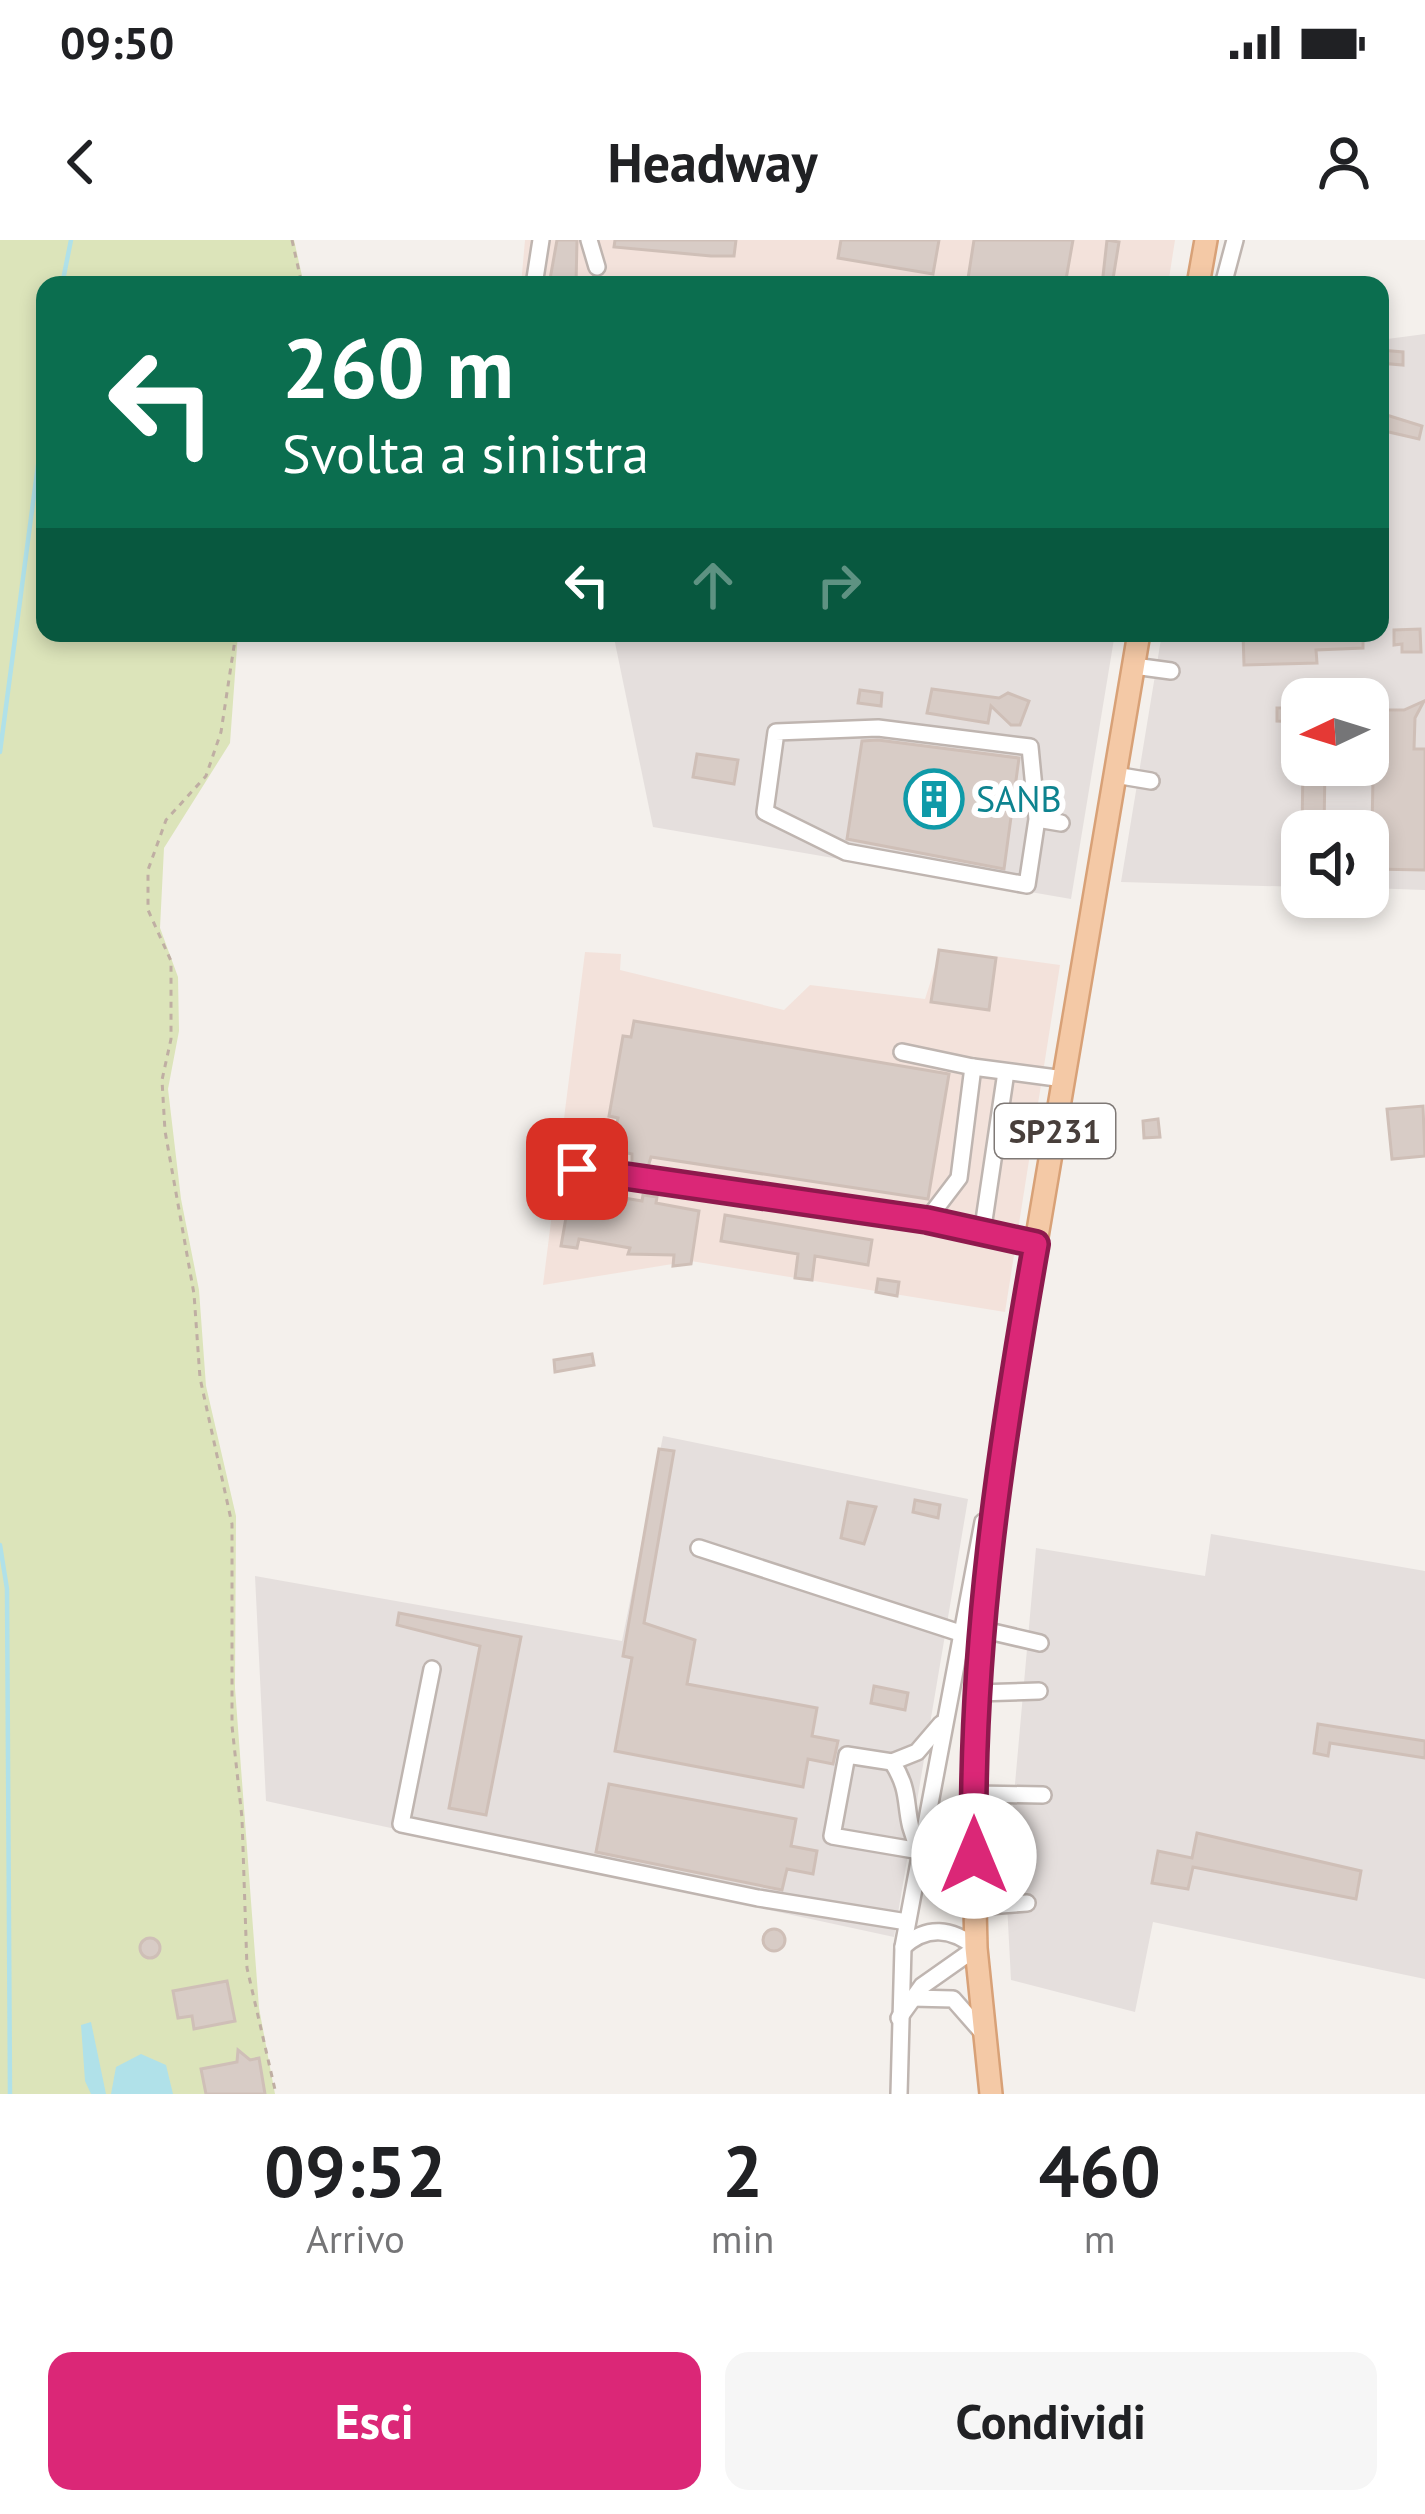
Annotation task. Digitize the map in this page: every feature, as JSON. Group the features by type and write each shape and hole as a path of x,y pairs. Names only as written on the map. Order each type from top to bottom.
{"main road":[{"path":"1200,276 1206,240"},
{"name":"SP231","path":"992,2094 976,1948 976,1693 970,1631 1138,642"}],"street":[{"path":"536,276 541,240"},
{"path":"590,240 597,267 602,240"},
{"path":"1225,276 1235,240"},
{"path":"1134,666 1171,671"},
{"path":"878,728 1030,747 1036,819 1027,885 846,852 765,812 776,732 878,728"},
{"path":"1115,775 1151,782"},
{"path":"1036,819 1061,823"},
{"path":"902,1052 1064,1079"},
{"path":"927,1220 959,1178 973,1066"},
{"path":"982,1234 1006,1072"},
{"path":"577,1169 927,1220 1036,1244"},
{"path":"699,1548 970,1631 1040,1643"},
{"path":"899,2094 903,1947 943,1722 970,1631"},
{"path":"432,1669 401,1824 758,1898 907,1922"},
{"path":"976,1693 1039,1690"},
{"path":"920,1851 832,1836 847,1755 892,1762 917,1752 943,1722"},
{"path":"892,1762 908,1786 905,1823 920,1851"},
{"path":"974,1794 1043,1795"},
{"path":"975,1907 1027,1903"},
{"path":"898,2021 912,1998 976,1948 940,1930 919,1935 903,1947"},
{"path":"912,1998 956,2000 975,2019 986,2043"}],"path":[{"path":"292,240 300,276"},
{"path":"234,642 206,776 166,820 148,869 148,910 170,961 172,1039 162,1080 165,1130 194,1294 200,1378 232,1524 232,1726 242,1818 247,1968 276,2094"}],"shaded area":[{"path":"525,240 1175,240 1169,276 522,276"},
{"path":"1425,334 1425,890 1389,889 1389,810 1281,810 1281,886 1121,882 1161,642 1389,642 1389,339"},
{"path":"615,642 1114,642 1071,899 653,827"},
{"path":"941,949 1060,965 1005,1312 691,1261 543,1285 585,952 621,954 620,970 784,1010 810,985 925,999"},
{"path":"663,1436 968,1499 894,1937 266,1801 255,1576 622,1641"},
{"path":"1211,1534 1425,1571 1425,1979 1153,1922 1135,2012 1011,1980 1006,1885 1036,1548 1205,1576"}],"green space":[{"path":"0,240 294,240 302,276 36,276 36,642 237,642 230,743 164,848 160,928 178,977 179,1031 168,1089 181,1199 199,1290 206,1386 236,1516 235,1688 259,2008 275,2094 0,2094"}],"water":[{"path":"91,2022 106,2094 91,2094 85,2081 81,2025"},
{"path":"141,2054 166,2065 173,2094 111,2094 116,2067"}],"building":[{"path":"557,240 577,240 576,276 551,276"},
{"path":"615,240 736,240 734,256 711,256 614,247"},
{"path":"841,240 939,240 933,274 838,258"},
{"path":"974,240 1073,240 1067,276 968,276"},
{"path":"1107,240 1119,242 1113,276 1103,276"},
{"path":"1389,351 1403,352 1403,365 1389,364"},
{"path":"1389,416 1422,426 1419,439 1389,432"},
{"path":"1420,629 1421,652 1402,652 1402,644 1394,645 1394,630"},
{"path":"1243,642 1363,642 1363,648 1316,650 1317,663 1244,665"},
{"path":"932,689 999,698 1008,693 1029,701 1020,725 1011,725 991,706 988,723 927,713"},
{"path":"860,690 882,693 881,706 858,703"},
{"path":"1424,701 1415,718 1414,749 1425,749 1425,870 1389,869 1389,810 1372,810 1373,786 1389,786 1389,710 1404,710"},
{"name":"SANB","path":"862,741 1019,758 1004,869 847,839"},
{"path":"697,754 738,760 734,784 693,777"},
{"path":"1303,786 1325,786 1324,810 1302,810"},
{"path":"939,950 996,958 989,1010 931,1002"},
{"path":"634,1021 949,1074 928,1199 651,1157 648,1167 632,1164 632,1154 612,1150 618,1118 609,1116 623,1036 631,1037"},
{"path":"1423,1106 1425,1156 1392,1159 1387,1109"},
{"path":"1158,1119 1160,1137 1144,1138 1143,1121"},
{"path":"571,1189 642,1201 643,1195 657,1197 656,1203 699,1211 691,1264 673,1266 674,1255 628,1254 630,1248 579,1239 577,1248 561,1246"},
{"path":"725,1215 872,1240 868,1265 815,1256 812,1280 795,1278 798,1254 721,1241"},
{"path":"878,1279 899,1282 897,1296 876,1292"},
{"path":"592,1354 594,1365 555,1372 554,1360"},
{"path":"659,1449 674,1451 644,1623 695,1640 687,1684 817,1708 812,1736 838,1741 833,1764 808,1759 803,1787 615,1751 632,1658 623,1656"},
{"path":"915,1500 940,1505 938,1518 913,1512"},
{"path":"848,1502 876,1507 864,1544 841,1538"},
{"path":"399,1613 521,1637 486,1815 449,1808 480,1646 397,1625"},
{"path":"874,1686 908,1693 905,1710 871,1703"},
{"path":"1318,1724 1425,1741 1425,1758 1330,1743 1328,1756 1314,1753"},
{"path":"609,1784 796,1819 791,1846 817,1851 813,1874 787,1869 782,1890 596,1852"},
{"path":"1197,1833 1361,1871 1356,1899 1193,1867 1188,1889 1152,1883 1158,1851 1192,1858"},
{"path":"774,1929 785,1940 774,1951 763,1940"},
{"path":"150,1938 160,1948 150,1958 140,1948"},
{"path":"227,1981 235,2021 194,2029 192,2016 178,2018 173,1991"},
{"path":"238,2050 250,2060 259,2058 265,2094 206,2094 201,2069 237,2062"}],"waterway":[{"path":"64,276 71,240"},
{"path":"0,752 36,480"},
{"path":"0,1545 7,1589 10,2094"}],"place":[{"name":"SANB","path":"934,799"}],"route":[{"path":"577,1169 927,1220 1036,1244 986,1554 976,1693 974,1856"}]}
